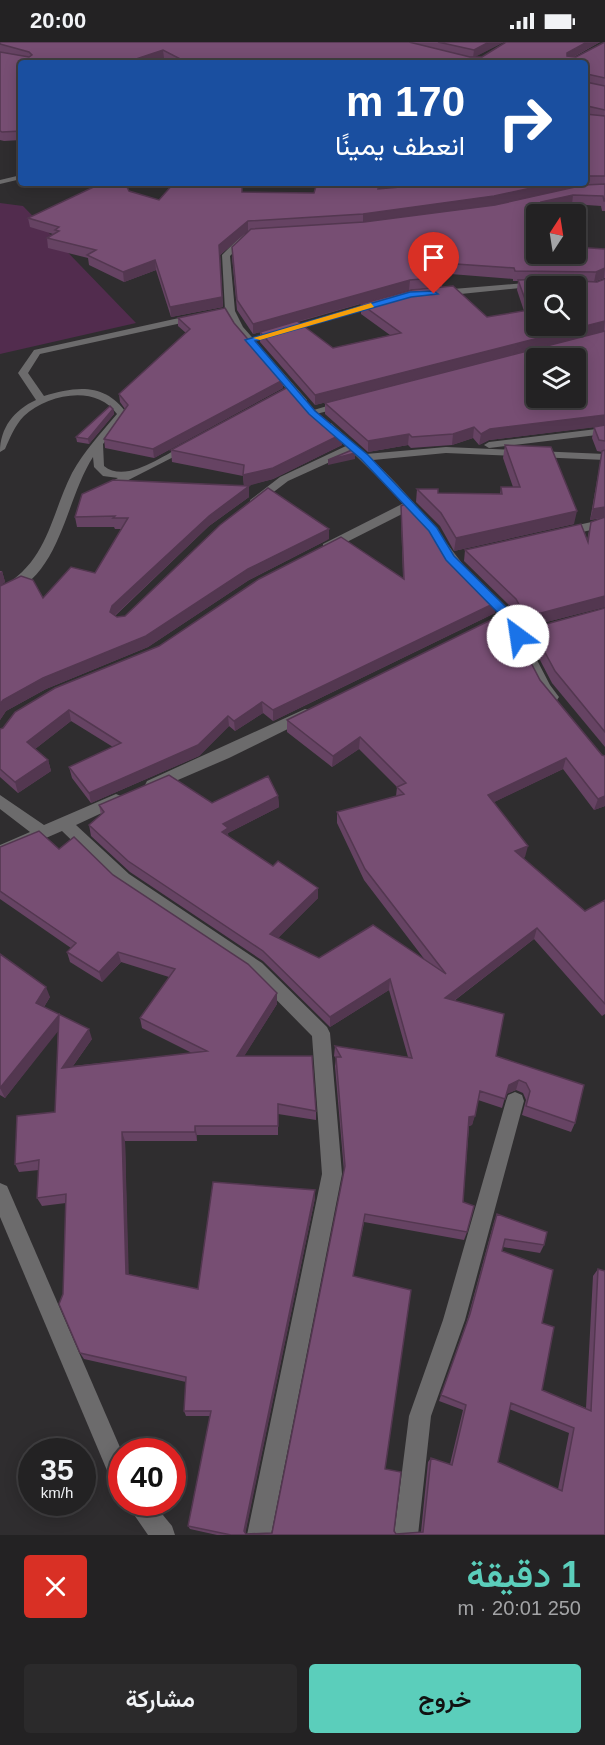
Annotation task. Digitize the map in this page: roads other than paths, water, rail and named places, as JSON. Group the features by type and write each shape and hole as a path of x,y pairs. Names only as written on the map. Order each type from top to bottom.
{"street":[{"path":"0,182 18,178"},
{"path":"259,234 248,235 226,255 230,311 287,392 365,457 434,530 502,618 523,635 544,687 564,712"},
{"path":"434,294 526,287"},
{"path":"271,334 390,300"},
{"path":"219,313 230,311"},
{"path":"41,400 24,373 38,352 208,315"},
{"path":"250,340 260,337"},
{"path":"0,449 10,426 22,413 41,400 74,393 101,393 118,403 122,414 98,443 78,473 69,506 45,556 19,585 0,593"},
{"path":"312,412 358,400"},
{"path":"365,457 605,431"},
{"path":"95,494 199,440"},
{"path":"98,443 99,467 107,474 116,477 137,474"},
{"path":"241,511 284,479 353,447"},
{"path":"446,450 605,457"},
{"path":"316,552 410,505"},
{"path":"549,535 605,523"},
{"path":"0,852 63,822 224,754 318,708"},
{"path":"0,801 42,832"},
{"path":"63,822 123,879 256,968 321,1033 332,1174 259,1535"},
{"path":"406,1535 420,1416 454,1320 515,1101"},
{"path":"0,1192 108,1446"},
{"path":"148,1516 163,1535"}]}
